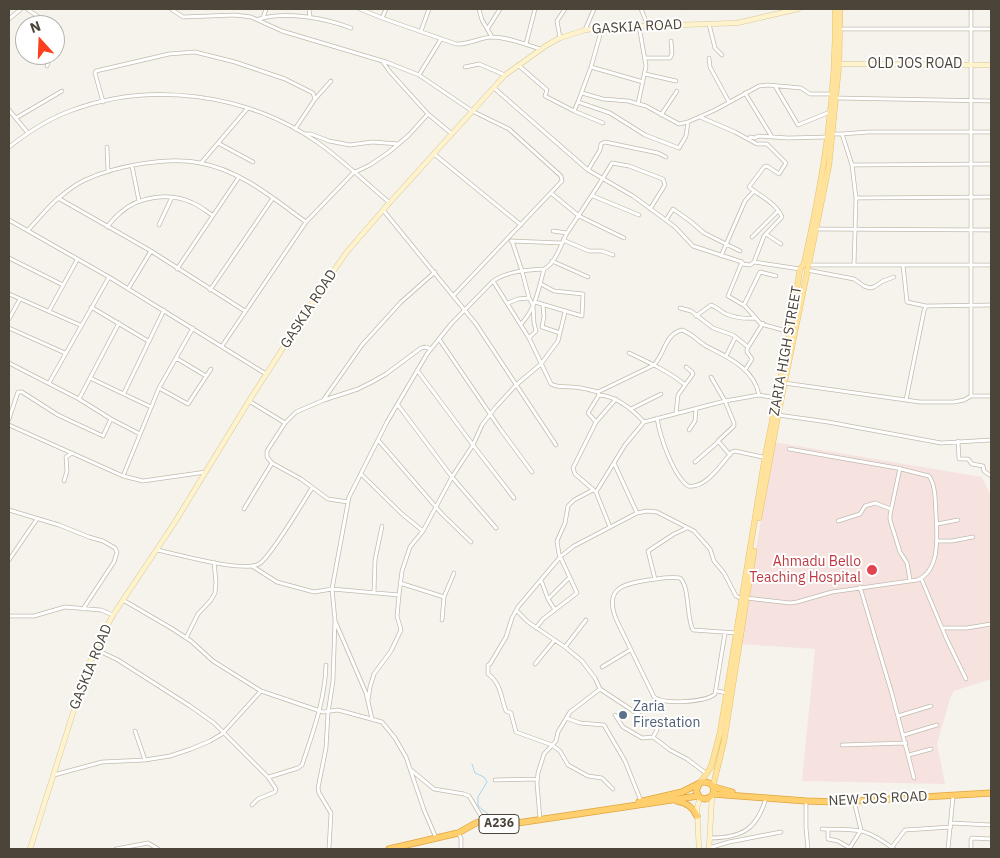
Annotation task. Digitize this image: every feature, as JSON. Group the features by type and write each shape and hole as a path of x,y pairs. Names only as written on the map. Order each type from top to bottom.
{"highway":[{"name":"A236","path":"613,808 682,792 700,783 708,782 714,787"},
{"path":"699,797 696,791 700,783"},
{"path":"713,795 714,787"},
{"name":"NEW JOS ROAD","path":"714,787 766,797"},
{"name":"NEW JOS ROAD","path":"713,795 806,801 854,801 991,794"},
{"name":"A236","path":"389,849 458,833 476,823 484,821 504,824 540,820 699,797 708,799 713,795"},
{"path":"670,801 687,804 697,816"}],"main road":[{"name":"GASKIA ROAD","path":"30,849 77,698 96,649 122,600 157,550 266,374 338,265 383,210 493,87 505,75 540,49 560,38 585,30 626,25 648,26 750,21 798,9"},
{"name":"ZARIA HIGH STREET","path":"729,693 800,269 804,264 814,229 829,166 836,46 835,9"},
{"name":"ZARIA HIGH STREET","path":"831,135 830,112 840,64 840,9"},
{"name":"OLD JOS ROAD","path":"840,64 991,65"},
{"name":"ZARIA HIGH STREET","path":"767,458 778,415 814,229"},
{"name":"ZARIA HIGH STREET","path":"729,693 737,633 744,599"},
{"path":"700,783 708,774 716,754 729,693"},
{"path":"714,787 724,741 729,693"},
{"path":"709,848 713,795"},
{"path":"699,797 697,804 699,849"}],"street":[{"path":"9,19 20,9"},
{"path":"171,9 184,17 235,15 261,19 310,17 351,28"},
{"path":"261,19 266,9"},
{"path":"309,9 310,17"},
{"path":"360,9 441,39 462,44 492,37 540,49"},
{"path":"382,18 386,9"},
{"path":"421,31 429,9"},
{"path":"479,9 482,20 492,37"},
{"path":"488,28 500,9"},
{"path":"526,44 535,9"},
{"path":"560,38 557,20 565,9"},
{"path":"585,30 594,9"},
{"path":"641,9 648,26"},
{"path":"970,396 971,9"},
{"path":"261,19 267,25 282,31 382,61 419,75 472,110 509,130 561,176 562,181 521,225 510,240 454,295"},
{"path":"709,24 715,48 722,55"},
{"path":"638,104 643,82 645,58 639,26"},
{"path":"574,111 591,67 602,27"},
{"path":"841,29 991,29"},
{"path":"419,75 441,39"},
{"path":"645,58 670,58 672,54 671,41"},
{"path":"102,102 95,73 99,69 168,54 195,52 235,62 285,79 313,93 315,99"},
{"path":"709,58 710,67 729,102"},
{"path":"382,61 428,114 452,134"},
{"path":"465,67 479,64 505,75"},
{"path":"518,65 547,90 545,96 574,111 604,123"},
{"path":"591,67 643,82"},
{"path":"644,74 676,81"},
{"path":"295,130 315,99 330,81"},
{"path":"582,93 603,99 628,101 646,106 679,124 700,117 759,86 803,88 810,94 834,96 991,101"},
{"path":"774,86 798,125 830,112"},
{"path":"493,87 588,170 627,192 666,220 693,246 742,262 743,264 750,265 754,262 800,269"},
{"path":"16,118 62,91"},
{"path":"661,115 677,91"},
{"path":"745,93 772,138"},
{"path":"9,147 28,132 70,111 102,102 150,95 204,98 266,115 317,142 390,203"},
{"path":"578,102 610,113 645,136 675,148 678,148 686,136 688,122"},
{"path":"201,163 247,109"},
{"path":"9,110 28,132"},
{"path":"222,346 306,222 353,173 399,144 428,114"},
{"path":"700,117 742,135 757,144 766,144 786,163 779,174 767,166 764,167 749,186 782,216 782,219 766,234 754,262"},
{"path":"742,135 755,138 758,136 772,138 868,132 991,132"},
{"path":"304,135 311,134 328,141 350,145 372,142 399,144"},
{"path":"842,134 852,164 856,198 854,265"},
{"path":"218,142 253,162"},
{"path":"588,170 600,150 601,144 605,142 658,153 666,157"},
{"path":"107,147 108,172"},
{"path":"434,154 521,225"},
{"path":"28,230 58,198 84,180 144,163 170,161 201,163 238,177 274,198 306,222"},
{"path":"329,849 331,812 319,793 318,788 326,748 328,712 333,681 335,620 332,589 348,502 352,490 417,370 431,349 493,281 505,274 548,267 567,233 612,163 660,177 665,181 665,185 650,209"},
{"path":"852,164 991,164"},
{"path":"132,166 139,201"},
{"path":"177,269 238,177"},
{"path":"721,256 746,201 754,191"},
{"path":"551,193 579,216 624,238"},
{"path":"592,196 639,215"},
{"path":"107,227 121,211 139,201 157,197 172,197 192,202 212,215"},
{"path":"159,225 172,197"},
{"path":"856,198 991,197"},
{"path":"58,198 151,251 245,312"},
{"path":"210,290 274,198"},
{"path":"666,220 673,209 690,221 698,230 740,251"},
{"path":"383,210 466,310 556,445"},
{"path":"752,237 778,211"},
{"path":"9,220 109,277 266,374"},
{"path":"814,229 991,230"},
{"path":"553,231 567,233"},
{"path":"766,234 782,244"},
{"path":"510,240 562,242 589,251 602,251 613,255"},
{"path":"510,240 522,271 529,298 534,303 582,316 584,294 554,291 541,284"},
{"path":"128,289 151,251"},
{"path":"9,258 63,285"},
{"path":"49,311 77,260"},
{"path":"552,261 588,277"},
{"path":"742,262 728,296 744,306 757,321 790,332"},
{"path":"903,265 907,302 926,306 991,305"},
{"path":"808,267 991,265"},
{"path":"808,267 856,280 868,287 874,287 878,283 894,277"},
{"path":"520,324 526,318 534,303 544,269"},
{"path":"324,400 362,345 401,302 435,272"},
{"path":"744,306 760,272 776,276"},
{"path":"49,382 109,277"},
{"path":"493,281 529,338 554,386 573,387 608,395 631,409 644,422"},
{"path":"9,294 80,325"},
{"path":"508,303 529,298"},
{"path":"9,319 20,299"},
{"path":"529,338 536,332 534,303"},
{"path":"543,305 544,317 542,327 560,333"},
{"path":"696,316 711,305 714,305 725,313 744,319 756,318"},
{"path":"906,400 926,306"},
{"path":"91,307 148,341"},
{"path":"680,308 691,311 708,325 736,338 748,347"},
{"path":"124,393 164,310"},
{"path":"368,701 374,674 391,651 401,630 397,618 400,583 410,547 423,531 482,425 516,385 541,364 558,341 565,312"},
{"path":"79,398 119,323"},
{"path":"745,370 752,359 747,352 748,347 762,323"},
{"path":"9,328 65,353"},
{"path":"123,476 159,388 193,328"},
{"path":"596,422 588,413 599,393 654,365 659,359 669,337 682,330 704,345 726,356 745,370 757,387 759,396"},
{"path":"726,356 736,338"},
{"path":"439,339 532,472"},
{"path":"348,502 328,499 301,479 272,463 267,457 267,451 285,423 302,408 365,386 386,374 421,348 431,349"},
{"path":"629,353 654,365 684,384"},
{"path":"176,358 206,376"},
{"path":"9,363 79,398 111,419 140,434"},
{"path":"676,413 676,399 684,384 690,380 692,374 686,367"},
{"path":"159,388 188,404 211,369"},
{"path":"417,370 514,498"},
{"path":"695,462 734,426 725,401 711,377"},
{"path":"90,378 151,407"},
{"path":"784,384 920,402 954,402 964,400 970,396 991,396"},
{"path":"9,419 18,392 22,392 58,415 103,436 111,419"},
{"path":"631,409 661,394"},
{"path":"536,628 577,593 561,556 557,541 565,523 568,506 574,500 594,491 630,437 644,422 725,401 759,396 777,398"},
{"path":"610,527 594,491 575,474 573,468 596,422 616,400"},
{"path":"249,401 285,423"},
{"path":"398,405 452,477 496,528"},
{"path":"689,430 695,421 696,409"},
{"path":"778,415 828,422 940,443 991,440"},
{"path":"657,418 672,464 681,480 688,486 695,486 708,479 732,452 738,450 767,458"},
{"path":"9,425 123,476 143,481 206,472"},
{"path":"378,440 436,506 471,542"},
{"path":"958,441 959,459 968,459 972,464 983,466 984,471 991,476"},
{"path":"718,442 730,455"},
{"path":"613,789 602,778 588,776 568,765 560,751 552,745 516,732 511,714 506,711 499,686 494,678 488,674 488,665 506,637 518,607 570,548 637,513 645,511 656,512 694,531 710,549 714,560 724,573 736,596 744,599 790,603 832,592 921,578 925,575 934,559 938,542 937,524 934,491 930,478 927,475 900,468 879,467 789,448"},
{"path":"64,481 67,471 66,457 72,453"},
{"path":"614,462 637,513"},
{"path":"244,509 272,463"},
{"path":"900,468 890,515 900,552 907,563 910,580"},
{"path":"361,474 402,514 423,531"},
{"path":"252,566 263,560 312,488"},
{"path":"838,521 860,514 865,506 875,503 891,509"},
{"path":"9,510 107,542 116,550 114,562 82,609"},
{"path":"9,560 37,519"},
{"path":"937,524 958,520"},
{"path":"374,593 375,560 382,526"},
{"path":"655,579 648,552 674,534 687,528"},
{"path":"938,542 974,537"},
{"path":"157,550 214,562 252,566 277,582 303,590 317,592 332,589 399,595"},
{"path":"186,638 198,614 215,593 214,562"},
{"path":"442,620 444,597 454,573"},
{"path":"548,599 570,577"},
{"path":"725,633 717,691 710,697 662,701 657,699 630,650 614,614 614,595 616,590 624,585 677,577 682,580 691,628 693,630 737,633"},
{"path":"921,578 966,679"},
{"path":"541,580 548,599 555,610"},
{"path":"400,583 444,597"},
{"path":"860,587 904,735 914,778"},
{"path":"122,600 186,638 213,661 261,691 288,702 320,711 338,710 382,722 395,738 406,757 424,810 436,838"},
{"path":"9,616 34,616 65,607 101,610 113,615"},
{"path":"516,611 536,628 565,647 589,670 600,689 656,726 657,730 653,737"},
{"path":"335,620 368,701 372,719"},
{"path":"565,647 586,620"},
{"path":"942,628 967,628 991,624"},
{"path":"535,664 554,641"},
{"path":"96,649 118,660 190,706 224,732 276,786 275,792 258,799 252,805"},
{"path":"602,667 630,650"},
{"path":"268,777 301,767 320,711 326,678 326,665"},
{"path":"540,820 537,779 544,754 552,745 570,712 600,689"},
{"path":"54,775 102,762 145,760 170,756 188,750 210,741 224,732 261,691"},
{"path":"717,691 729,693"},
{"path":"898,716 931,706"},
{"path":"615,715 623,727 642,738 653,737 708,774"},
{"path":"566,718 580,723 604,725 625,761 642,801"},
{"path":"904,735 937,725"},
{"path":"135,731 145,760"},
{"path":"842,745 906,743"},
{"path":"909,755 931,749"},
{"path":"411,769 434,789 467,795 484,821"},
{"path":"495,780 537,779"},
{"path":"948,849 953,795"},
{"path":"710,838 732,836 746,830 761,815 766,797"},
{"path":"806,801 808,849"},
{"path":"828,830 828,840 838,841 849,849 860,830 854,801"},
{"path":"822,830 849,828 868,832 893,848 905,830 951,825 991,825"},
{"path":"709,848 729,842 781,832"},
{"path":"458,833 461,838 461,849"},
{"path":"971,849 972,838 991,839"},
{"path":"116,849 148,842 158,849"}],"shaded area":[{"name":"Ahmadu Bello Teaching Hospital","path":"774,442 982,477 991,496 991,679 954,691 950,699 937,744 945,784 802,781 815,649 740,644"}],"waterway":[{"path":"472,764 475,773 484,777 487,782 478,797 478,806 493,818"}],"place":[{"name":"Ahmadu Bello Teaching Hospital","path":"872,570"},
{"name":"Zaria Firestation","path":"623,715"}]}
